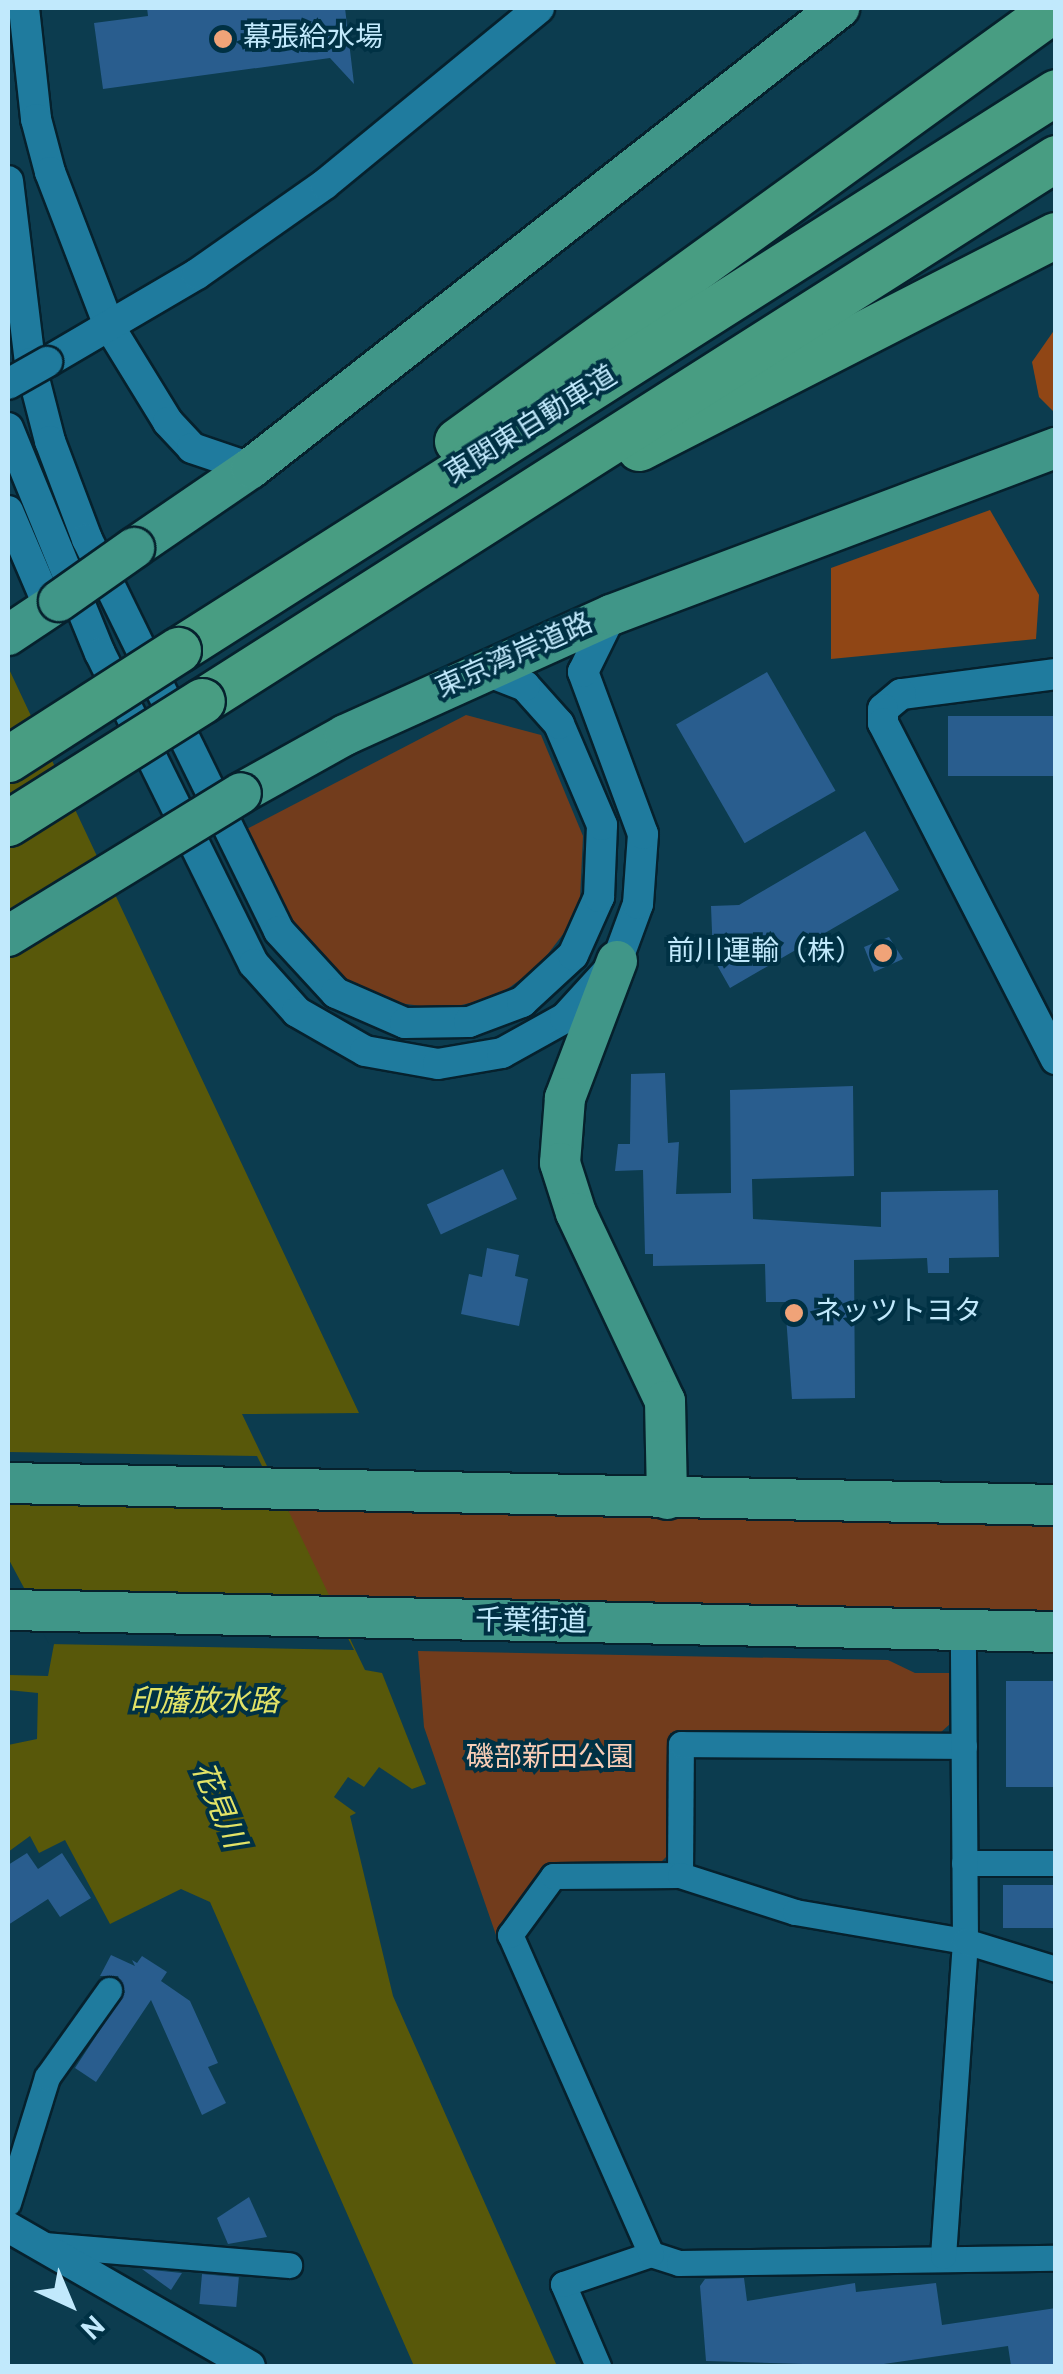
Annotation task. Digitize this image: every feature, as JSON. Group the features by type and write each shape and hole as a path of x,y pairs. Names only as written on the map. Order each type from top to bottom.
{"highway":[{"path":"38,615 250,468 838,8"},
{"path":"252,603 293,560 1055,8"},
{"name":"東関東自動車道","path":"8,759 1056,92"},
{"name":"東関東自動車道","path":"8,823 500,507 1056,158"},
{"path":"500,507 540,497 1056,235"},
{"name":"東京湾岸道路","path":"8,936 241,792 484,670 611,615 1056,448"},
{"path":"617,960 565,1098 560,1163 576,1213 665,1401 667,1499"},
{"path":"8,1484 1056,1505"},
{"name":"千葉街道","path":"19,1610 1056,1632"}],"street":[{"path":"24,8 36,119 105,317 168,422 192,448 250,468"},
{"path":"8,384 45,352 105,317 389,126 538,8"},
{"path":"8,181 30,364 50,442 87,539 279,932 336,993 405,1023 469,1022 522,1002 573,955 599,896 602,825 559,724 525,686 484,670"},
{"path":"8,361 45,352"},
{"path":"8,428 76,600 254,964 296,1012 365,1051 413,1062 471,1060 546,1031 600,985 617,960 638,904 643,834 583,672 611,615"},
{"path":"8,511 38,615"},
{"path":"1056,674 901,694 884,710 883,723 1056,1059"},
{"path":"943,2256 966,1941 963,1631"},
{"path":"680,1875 681,1744 964,1746"},
{"path":"964,1863 1056,1863"},
{"path":"651,2254 510,1935 553,1876 680,1875 795,1912 966,1941 1056,1968"},
{"path":"8,2203 47,2077 109,1990"},
{"path":"8,2227 250,2366"},
{"path":"39,2244 288,2266"},
{"path":"598,2366 563,2284 651,2254 679,2263 943,2256 1056,2258"}],"green space":[{"path":"466,715 541,735 583,836 580,899 570,925 538,967 496,997 444,1009 391,1002 341,977 296,937 237,834"},
{"path":"289,1505 1055,1518 1053,1622 287,1609"},
{"name":"磯部新田公園","path":"418,1651 888,1660 915,1673 950,1673 950,1724 940,1733 670,1733 668,1855 659,1864 547,1864 496,1935 424,1727"}],"shaded area":[{"path":"1055,329 1055,413 1039,397 1032,362"},
{"path":"990,510 1039,595 1036,639 831,659 831,568"}],"water":[{"name":"印旛放水路","path":"8,667 359,1413 242,1414 365,1670 382,1673 426,1784 412,1789 379,1767 364,1787 348,1777 334,1797 356,1813 350,1816 393,1996 557,2366 414,2366 210,1902 181,1889 110,1924 65,1840 39,1853 30,1836 8,1852 8,1745 37,1739 38,1693 8,1690 9,1675 48,1676 54,1644 8,1558"}],"pier":[{"path":"8,1452 257,1456 283,1508 8,1496"},
{"path":"22,1595 330,1603 354,1650 49,1644"}],"building":[{"name":"幕張給水場","path":"147,8 345,8 354,84 330,58 103,89 94,23 148,16"},
{"path":"767,672 836,791 745,843 676,724"},
{"path":"948,716 1056,716 1056,776 948,776"},
{"path":"865,831 899,890 730,988 713,958 711,906 739,905"},
{"name":"前川運輸（株）","path":"889,937 903,959 874,972 864,947"},
{"path":"665,1073 668,1143 679,1142 676,1194 731,1193 730,1090 853,1086 854,1176 752,1179 753,1219 881,1227 881,1192 998,1190 999,1257 949,1258 949,1273 928,1273 927,1258 854,1260 855,1398 792,1399 785,1302 766,1302 765,1264 653,1266 653,1254 645,1254 643,1170 615,1171 618,1144 630,1144 631,1074"},
{"path":"503,1169 517,1199 441,1234 427,1204"},
{"path":"487,1248 519,1255 515,1276 528,1279 519,1326 461,1314 469,1274 482,1277"},
{"path":"1006,1681 1056,1681 1056,1787 1006,1787"},
{"path":"27,1853 38,1869 62,1853 91,1898 60,1917 48,1899 8,1925 8,1865"},
{"path":"1003,1885 1056,1885 1056,1928 1003,1928"},
{"path":"111,1955 135,1966 132,1960 137,1963 142,1956 167,1972 161,1981 190,2001 218,2063 208,2067 226,2103 202,2115 151,2000 96,2082 75,2068 125,1992 118,1976 100,1976"},
{"path":"249,2197 267,2237 228,2244 217,2218"},
{"path":"142,2269 182,2273 171,2290"},
{"path":"202,2274 239,2277 236,2307 199,2304"},
{"path":"744,2278 747,2301 855,2283 856,2292 936,2283 942,2325 1056,2308 1056,2366 1011,2366 1008,2346 870,2366 706,2361 700,2286 705,2279"}],"place":[{"name":"幕張給水場","path":"223,39"},
{"name":"前川運輸（株）","path":"883,953"},
{"name":"ネッツトヨタ","path":"794,1313"}],"water label":[{"name":"花見川","path":"216,1806"}]}
